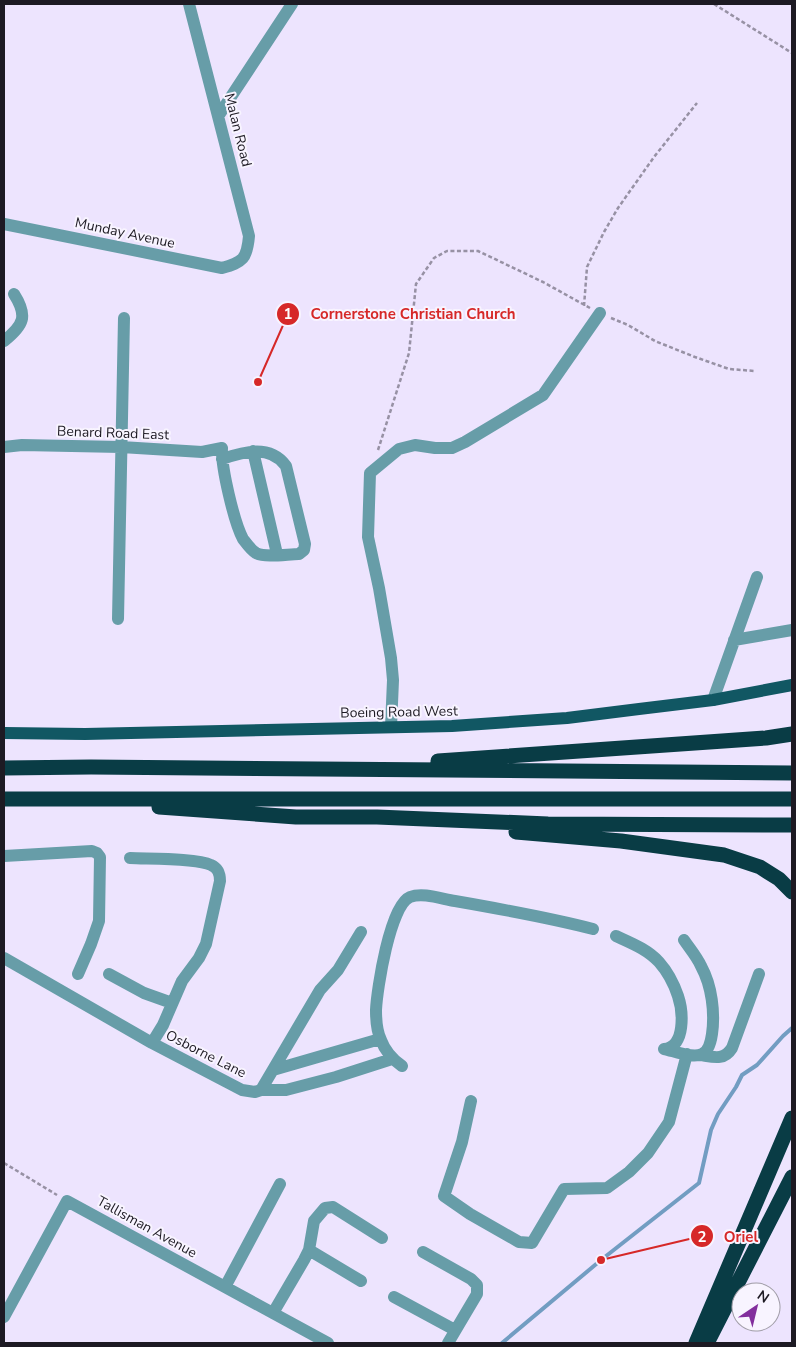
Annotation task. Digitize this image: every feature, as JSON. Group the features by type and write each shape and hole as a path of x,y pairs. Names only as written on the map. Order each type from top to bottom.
{"highway":[{"path":"327,769 747,739 792,734"},
{"path":"4,768 792,772"},
{"path":"4,798 93,800 315,798 792,799"},
{"path":"93,800 222,813 296,817 377,817 548,824 792,825"},
{"path":"377,817 532,834 621,841 724,855 760,867 779,879 792,892"},
{"path":"696,1343 792,1118"},
{"path":"707,1343 792,1177"}],"main road":[{"name":"Boeing Road West","path":"4,733 85,734 452,726 567,718 713,700 792,685"}],"street":[{"name":"Malan Road","path":"189,4 249,236 248,250 239,263"},
{"path":"219,115 292,4"},
{"name":"Munday Avenue","path":"4,224 222,268 239,263"},
{"path":"4,341 19,326 23,319 23,312 14,294"},
{"path":"391,727 393,680 391,658 368,537 370,473 399,449 415,445 452,448 531,403 543,394 551,384 600,313"},
{"path":"118,619 124,318"},
{"name":"Benard Road East","path":"4,447 22,445 121,447 222,454 253,451"},
{"path":"222,454 231,502 243,538 257,553 264,555 299,554 304,550 305,544 286,466 276,456 253,451 277,554"},
{"path":"713,700 757,577"},
{"path":"734,640 792,630"},
{"path":"4,856 92,851 97,853 100,858 99,921 78,974"},
{"path":"130,858 202,862 216,868 220,874 206,944 199,958 182,981 163,1025 152,1043"},
{"path":"274,1070 380,1039 376,1012 378,990 390,931 399,908 405,900 412,896 504,909 593,929"},
{"path":"261,1090 316,996 338,970 361,932"},
{"path":"616,936 647,951 660,963 678,995 682,1012 678,1039 670,1049 664,1049 721,1058 728,1054 732,1048 759,974"},
{"path":"684,940 702,968 710,994 714,1019 707,1050 701,1055"},
{"name":"Osborne Lane","path":"4,958 152,1043 242,1090 255,1092 261,1090 286,1090 397,1063 380,1039"},
{"path":"109,974 144,993 172,1003"},
{"path":"471,1101 462,1142 444,1196 470,1214 519,1242 532,1243 564,1189 607,1188 629,1172 648,1153 669,1122 687,1054"},
{"path":"225,1287 280,1184"},
{"path":"4,1317 67,1201"},
{"name":"Tallisman Avenue","path":"67,1201 328,1343"},
{"path":"274,1313 309,1250 314,1220 325,1208 333,1207 382,1238"},
{"path":"309,1250 361,1281"},
{"path":"423,1252 471,1278 477,1285 477,1294 448,1343"},
{"path":"394,1297 455,1330"}],"path":[{"path":"714,4 792,53"},
{"path":"584,306 587,267 604,232 618,208 654,157 697,103"},
{"path":"370,473 409,353 416,284 434,258 447,251 478,251 543,282 584,306 628,325 655,341 729,369 755,371"},
{"path":"4,1163 67,1201"}],"waterway":[{"path":"502,1343 601,1260 699,1183 711,1130 718,1114 742,1075 757,1065 792,1028"}],"place":[{"name":"Cornerstone Christian Church","path":"258,382"},
{"name":"Oriel","path":"601,1260"}]}
